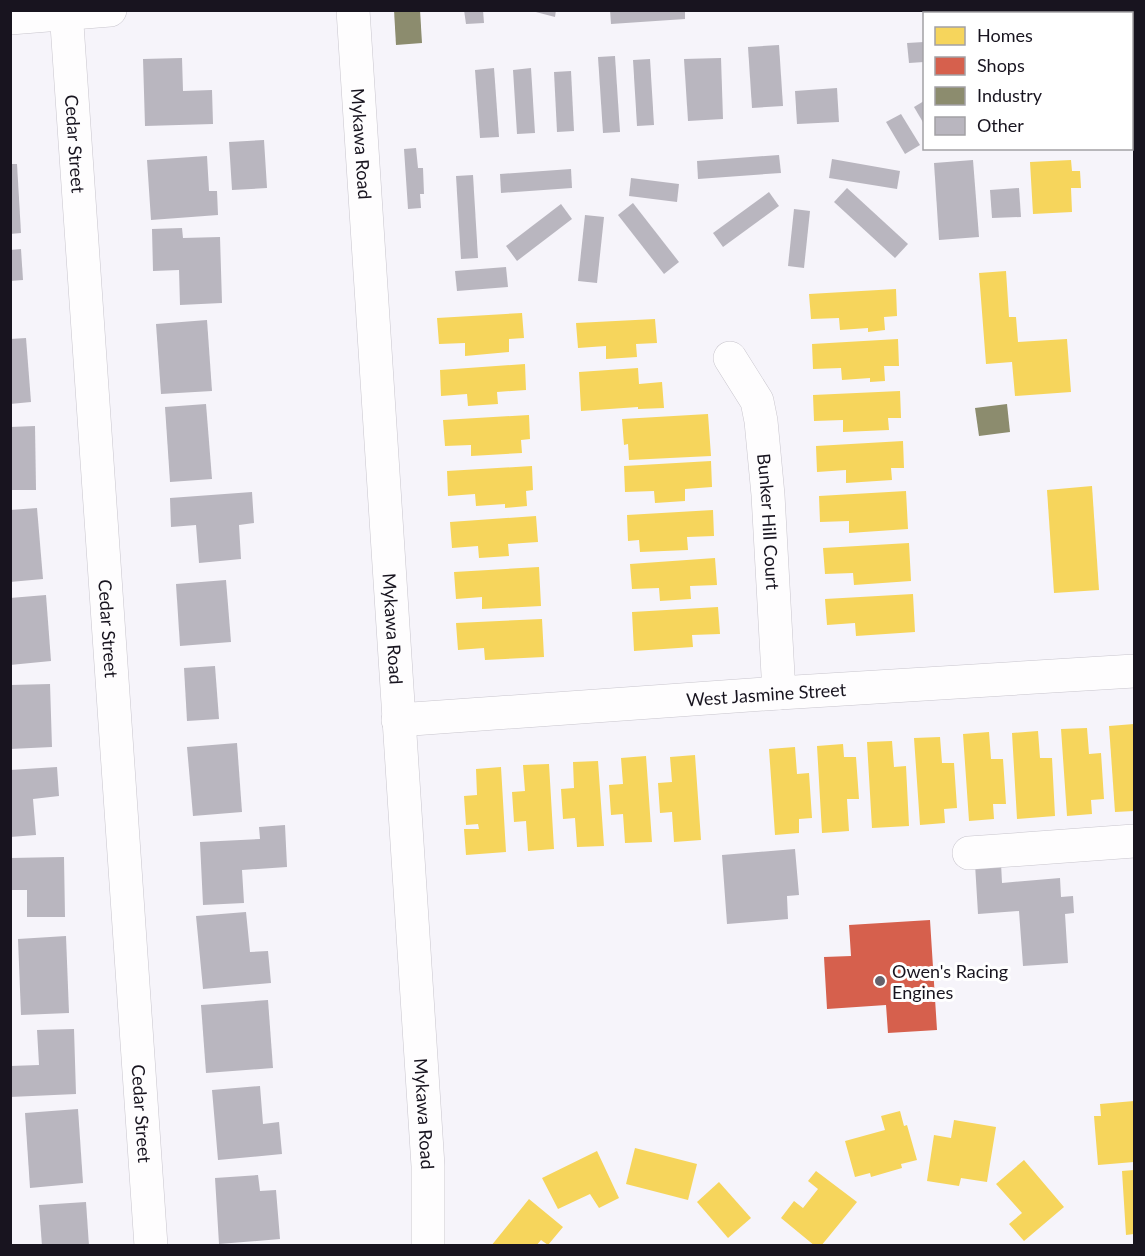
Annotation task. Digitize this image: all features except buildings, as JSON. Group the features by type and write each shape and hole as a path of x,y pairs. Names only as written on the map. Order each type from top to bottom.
{"street":[{"path":"10,18 110,10"},
{"name":"Mykawa Road","path":"353,10 428,1166 428,1245"},
{"name":"Cedar Street","path":"66,12 151,1245"},
{"name":"Bunker Hill Court","path":"730,358 757,401 761,421 768,495 779,693"},
{"name":"West Jasmine Street","path":"398,720 1134,670"},
{"path":"969,853 1134,841"}],"place":[{"name":"Owen's Racing Engines","path":"880,981"}]}
